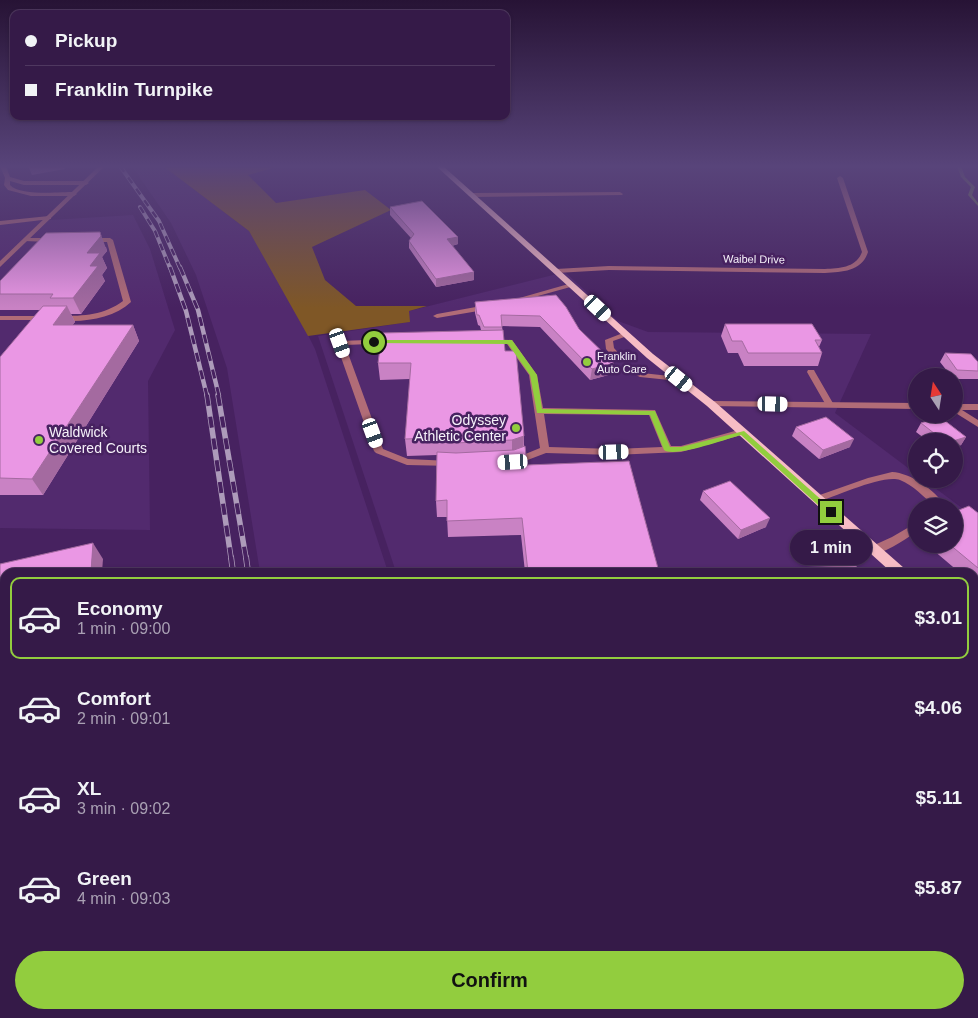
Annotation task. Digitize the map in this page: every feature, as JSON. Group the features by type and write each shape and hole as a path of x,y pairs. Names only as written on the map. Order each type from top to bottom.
{"main road":[{"path":"492,214 626,335 711,404 894,568"}],"street":[{"path":"0,265 54,214"},
{"name":"Waibel Drive","path":"556,271 609,268 825,271 851,268 859,264 864,258 865,252 852,214"},
{"path":"0,223 49,218"},
{"path":"26,240 63,240"},
{"path":"0,318 90,318 114,312 127,302 110,240 82,240"},
{"path":"500,304 572,285"},
{"path":"437,316 491,306"},
{"path":"617,356 610,349 609,340 626,335"},
{"path":"403,341 340,343 379,451 407,462 457,465"},
{"path":"480,341 509,342 534,375 545,450"},
{"path":"633,370 640,374 679,379"},
{"path":"812,372 830,405"},
{"path":"711,404 908,406"},
{"path":"963,408 978,407"},
{"path":"539,411 652,412 668,450"},
{"path":"963,414 978,424"},
{"path":"504,462 513,462 545,450 614,452 681,449 742,432"},
{"path":"817,499 883,477 898,476 913,483 932,498"},
{"path":"874,550 908,532"}],"shaded area":[{"path":"165,214 226,214 249,231 282,283 315,349 387,568 259,568 227,368 196,275"},
{"path":"226,214 384,214 312,247 325,280 356,306 427,306 409,311 410,322 308,336 249,231"},
{"path":"133,215 150,249 175,330 148,381 150,530 0,528 0,223"},
{"path":"565,272 618,321 648,332 871,334 835,413 908,468 908,488 935,488 948,498 908,498 908,553 963,553 963,509 978,520 978,568 395,568 318,336 409,322 409,311"}],"building":[{"path":"396,214 435,214 458,237 447,239 474,272 436,279 409,241 414,234"},
{"path":"100,232 101,236 87,253 100,253 90,266 98,266 73,298 50,298 53,294 0,294 0,281 46,233"},
{"path":"556,295 566,307 579,329 614,363 592,369 540,316 501,315 502,327 484,327 479,315 477,315 475,302"},
{"name":"Waldwick Covered Courts","path":"43,306 67,306 53,325 133,325 32,479 0,478 0,357"},
{"path":"725,324 812,324 822,340 815,340 822,353 748,353 742,341 732,341"},
{"path":"503,330 505,351 516,351 524,436 512,440 456,443 437,442 437,438 405,439 411,363 378,363 382,333"},
{"path":"945,353 971,354 978,362 978,371 956,368"},
{"path":"826,417 854,439 823,450 796,427"},
{"path":"921,423 948,423 961,433 934,433"},
{"path":"525,446 527,465 629,461 658,568 528,568 522,518 447,521 447,500 436,501 437,452 514,450"},
{"path":"730,481 770,518 741,530 703,491"},
{"path":"969,506 978,513 978,568 960,553 963,553 963,508"},
{"path":"93,543 91,568 0,568 0,564"},
{"path":"856,566 857,568 790,568"}],"railway":[{"path":"144,214 155,231 170,268"},
{"path":"154,214 159,221 180,268"},
{"path":"170,267 186,311 207,396"},
{"path":"180,267 198,310 219,396"},
{"path":"207,395 231,558"},
{"path":"218,395 246,558"},
{"path":"231,557 232,568"},
{"path":"246,557 247,568"}],"place":[{"name":"Franklin Auto Care","path":"587,362"},
{"name":"Odyssey Athletic Center","path":"516,428"},
{"name":"Waldwick Covered Courts","path":"39,440"}],"route":[{"path":"374,342 509,342 534,375 539,411 652,412 668,450 681,449 742,432 831,512"}]}
